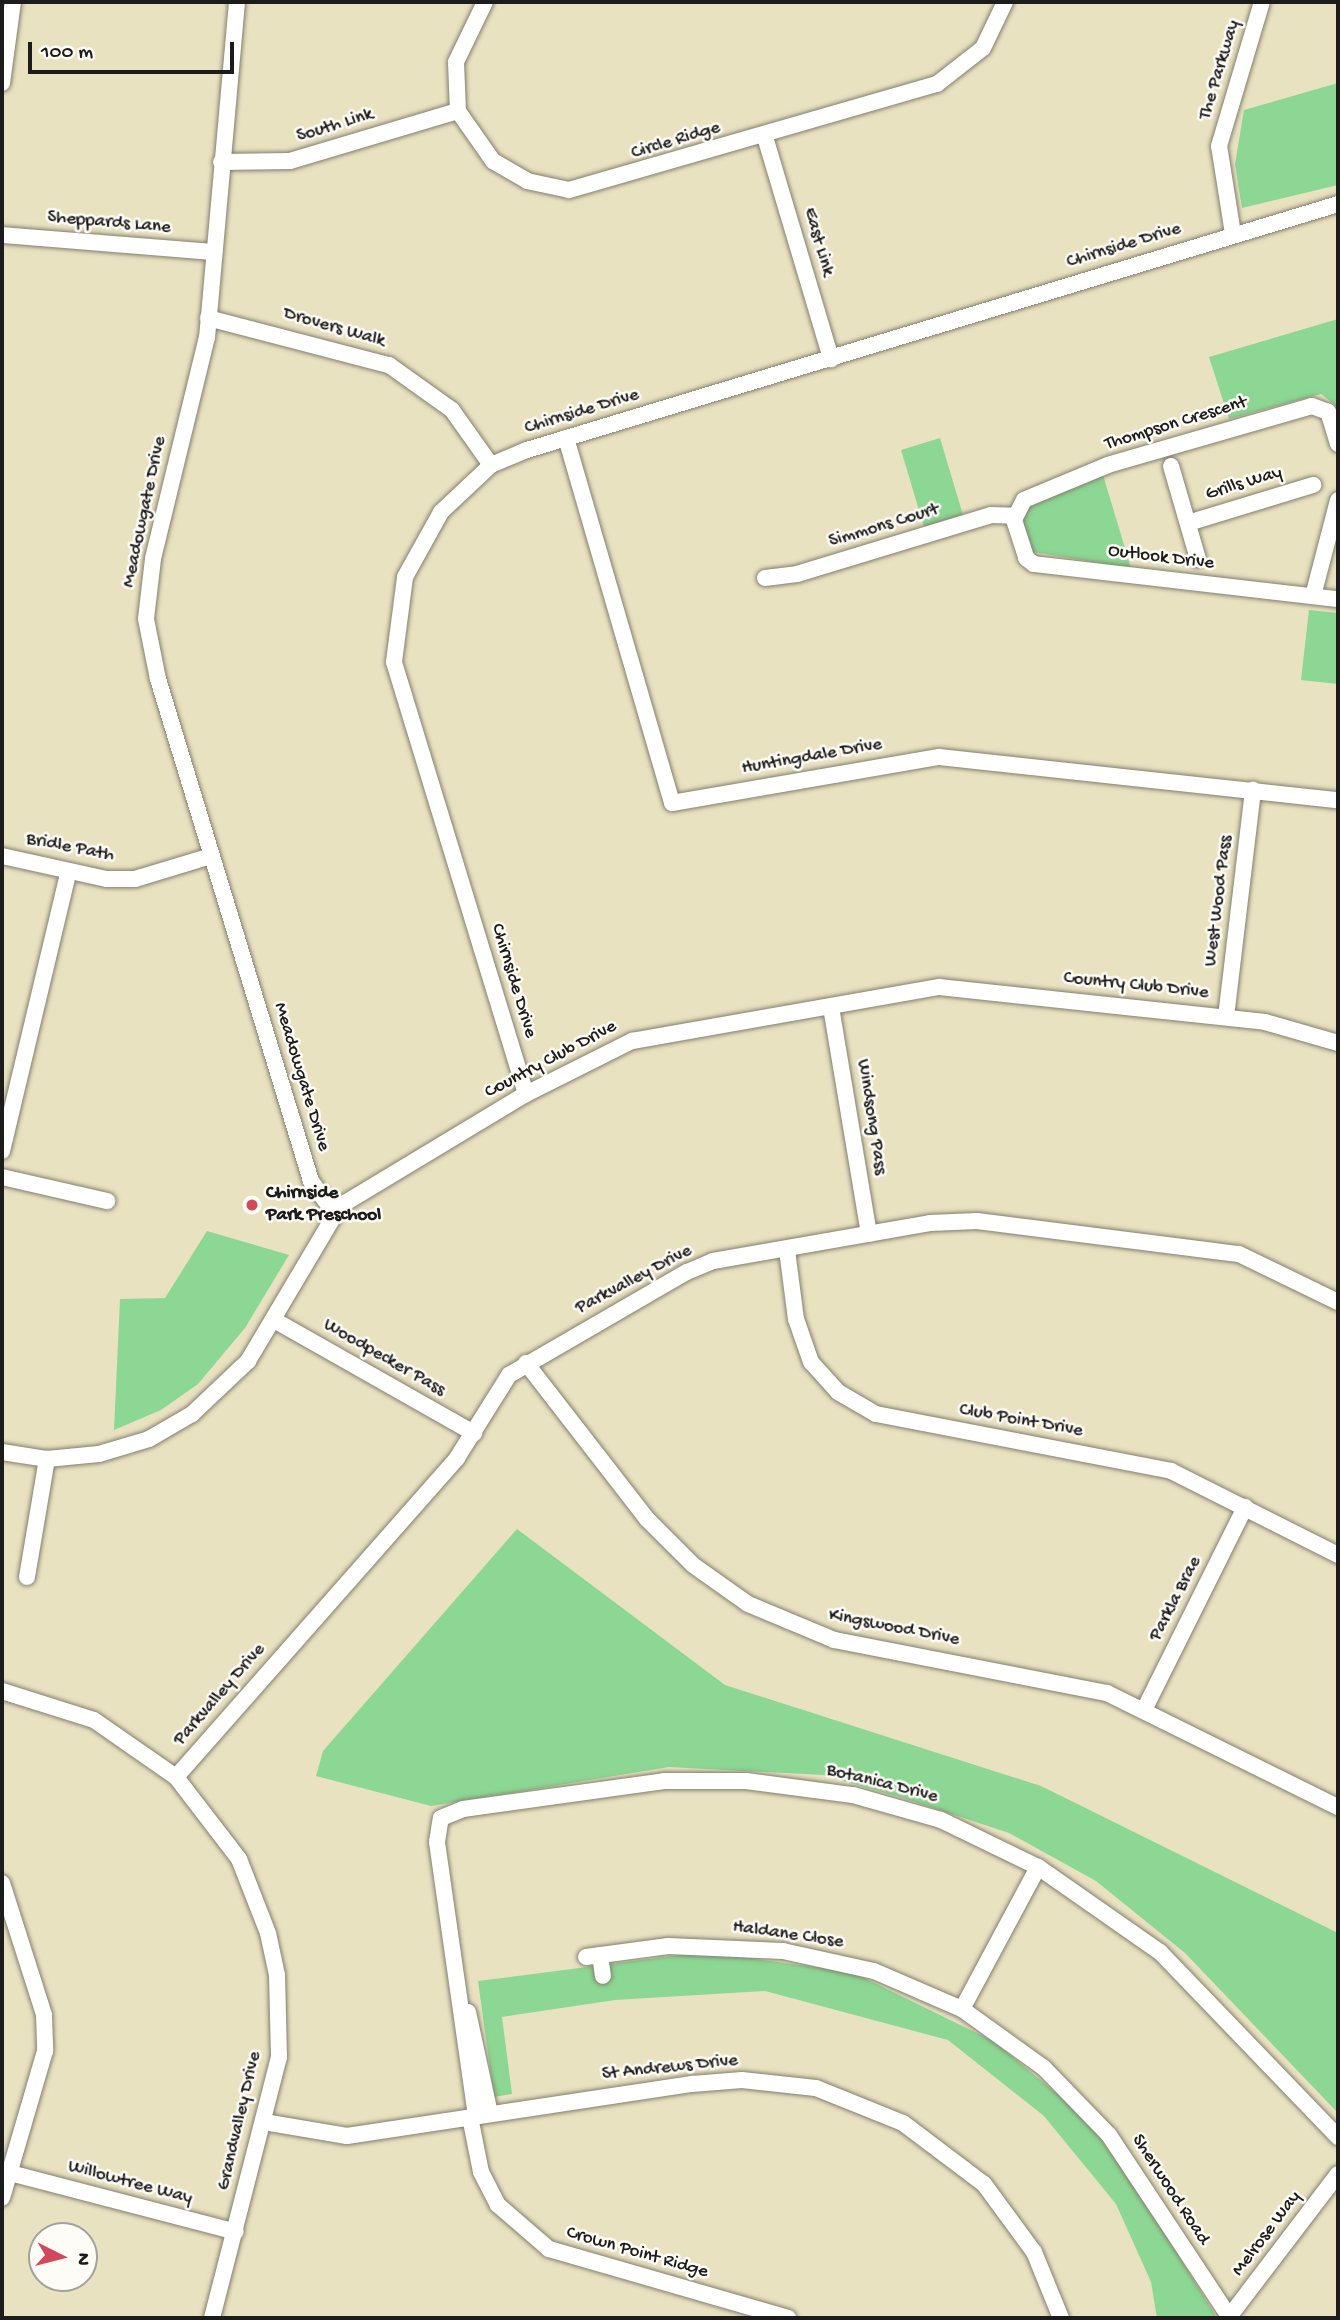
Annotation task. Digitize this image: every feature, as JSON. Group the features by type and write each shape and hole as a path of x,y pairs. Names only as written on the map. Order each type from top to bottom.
{"street":[{"path":"2,83 13,2"},
{"name":"Meadowgate Drive","path":"237,2 208,318 153,559 146,619 211,856 311,1181 334,1213"},
{"path":"458,110 456,62 485,2"},
{"name":"Circle Ridge","path":"458,110 493,161 527,181 569,190 765,137 946,79 983,48 1005,2"},
{"name":"The Parkway","path":"1233,234 1219,146 1262,2"},
{"name":"South Link","path":"222,162 290,161 458,110"},
{"name":"East Link","path":"765,137 831,359"},
{"name":"Chirnside Drive","path":"526,1094 394,662 395,621 418,547 440,512 491,465 566,438 1338,204"},
{"name":"Sheppards Lane","path":"2,235 214,252"},
{"name":"Drovers Walk","path":"208,318 389,365 452,410 491,465"},
{"name":"Thompson Crescent","path":"1015,516 1024,500 1108,465 1312,406 1328,412 1338,444"},
{"name":"Huntingdale Drive","path":"566,438 672,803 939,757 1338,800"},
{"path":"1171,467 1198,559"},
{"name":"Grills Way","path":"1188,523 1313,485"},
{"path":"1312,596 1338,500"},
{"name":"Simmons Court","path":"765,578 797,574 991,516 1015,516"},
{"name":"Outlook Drive","path":"1015,516 1024,554 1034,564 1338,598"},
{"name":"West Wood Pass","path":"1226,1017 1253,790"},
{"name":"Bridle Path","path":"2,856 68,874 135,879 211,856"},
{"path":"2,1151 68,874"},
{"name":"Country Club Drive","path":"2,1452 47,1459 123,1448 171,1428 232,1381 274,1320 334,1213 372,1184 526,1094 632,1041 939,987 1298,1027 1338,1043"},
{"name":"Windsong Pass","path":"831,1007 869,1234"},
{"path":"2,1177 107,1201"},
{"name":"Parkvalley Drive","path":"176,1777 474,1433 509,1375 687,1272 869,1234 978,1221 1220,1250 1338,1302"},
{"name":"Club Point Drive","path":"787,1250 796,1319 811,1362 838,1392 876,1414 1171,1471 1338,1555"},
{"name":"Woodpecker Pass","path":"274,1320 474,1433"},
{"name":"Kingswood Drive","path":"526,1363 655,1527 694,1565 748,1604 834,1640 1083,1685 1144,1710 1338,1807"},
{"path":"27,1577 47,1459"},
{"name":"Parkla Brae","path":"1144,1710 1245,1507"},
{"name":"Grandvalley Drive","path":"2,1691 94,1720 176,1777 239,1859 268,1933 280,2016 264,2122 212,2318"},
{"name":"Botanica Drive","path":"479,2115 437,1842 437,1828 449,1811 664,1781 762,1781 853,1795 941,1820 1038,1867 1160,1952 1338,2137"},
{"path":"962,2008 1038,1867"},
{"path":"2,1883 45,2027 46,2051 14,2174 2,2198"},
{"name":"Haldane Close","path":"603,1976 593,1956 668,1945 808,1955 874,1971 962,2008"},
{"name":"Sherwood Road","path":"962,2008 1044,2068 1102,2127 1229,2318"},
{"name":"St Andrews Drive","path":"264,2122 347,2136 692,2084 742,2080 816,2088 903,2123 984,2184 1034,2252 1061,2318"},
{"name":"Crown Point Ridge","path":"479,2115 495,2199 549,2249 788,2318"},
{"name":"Willowtree Way","path":"14,2174 236,2232"},
{"name":"Melrose Way","path":"1229,2318 1338,2174"}],"green space":[{"path":"1338,83 1338,185 1242,208 1235,164 1244,110"},
{"path":"1338,319 1338,419 1334,404 1321,394 1229,419 1209,357"},
{"path":"940,438 963,515 924,527 901,450"},
{"path":"1103,475 1131,568 1033,552 1023,523 1027,508"},
{"path":"1309,610 1338,613 1338,684 1301,680"},
{"path":"207,1231 289,1255 245,1328 198,1384 161,1410 114,1430 120,1299 165,1298"},
{"path":"517,1529 725,1685 1041,1786 1338,1933 1338,2113 1185,1953 1096,1881 1009,1833 906,1799 823,1775 669,1767 431,1806 316,1776 323,1751"},
{"path":"703,1952 852,1972 993,2041 1083,2115 1140,2193 1217,2318 1157,2318 1151,2282 1116,2204 1044,2116 948,2040 765,1991 615,2000 502,2017 512,2094 494,2097 478,1981"}],"place":[{"name":"Chirnside Park Preschool","path":"252,1205"}]}
